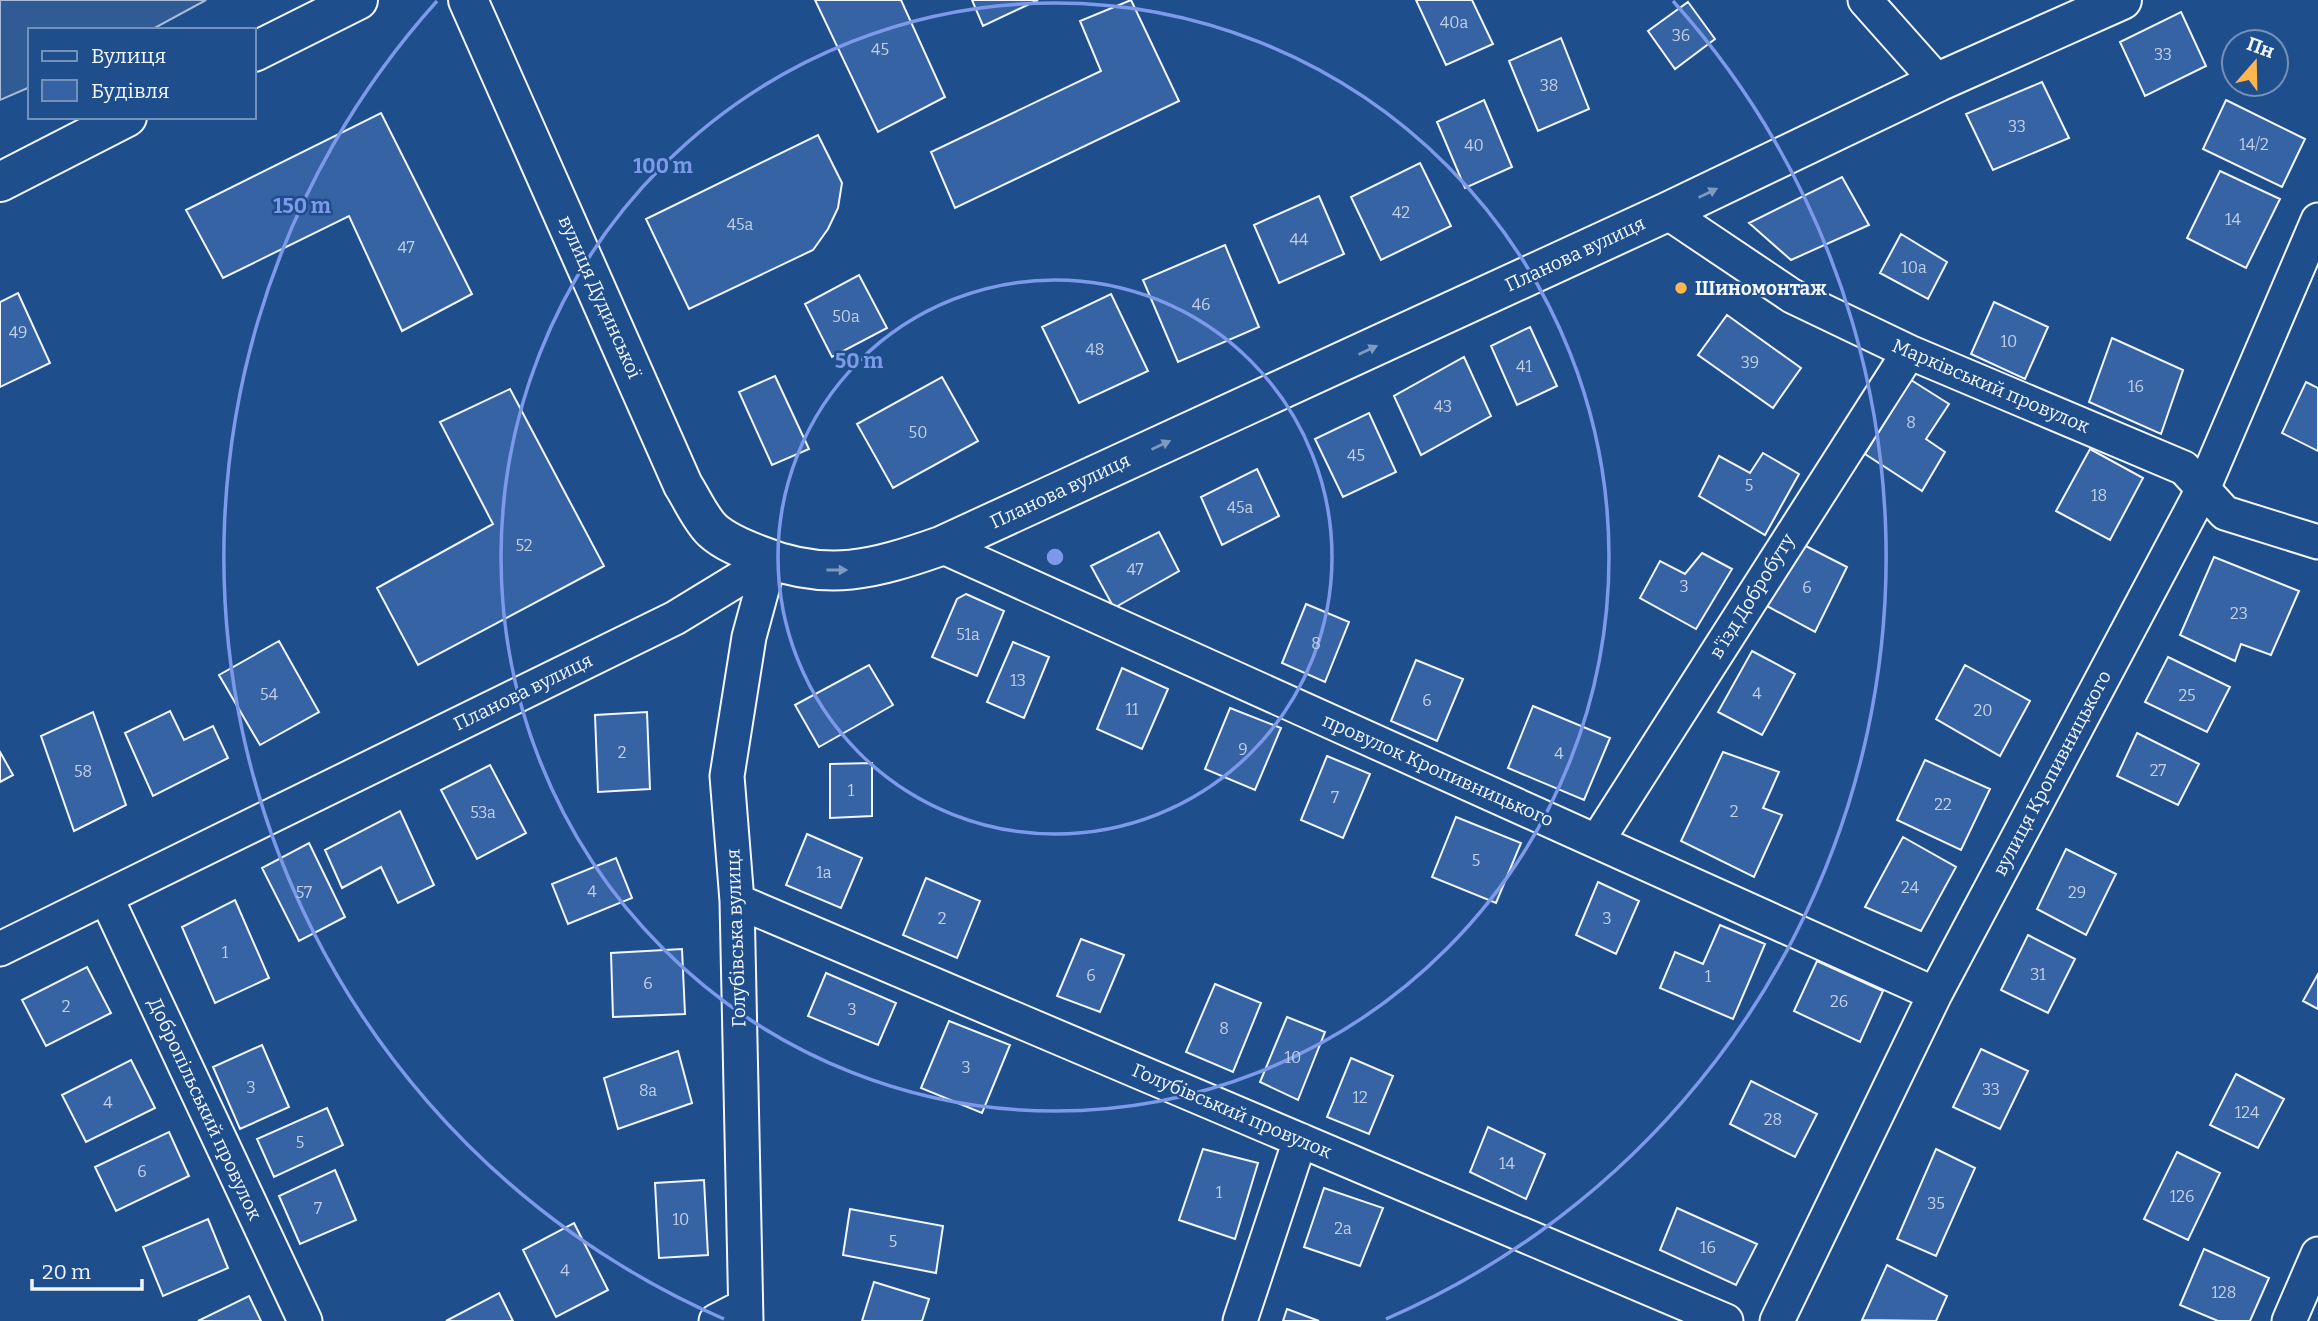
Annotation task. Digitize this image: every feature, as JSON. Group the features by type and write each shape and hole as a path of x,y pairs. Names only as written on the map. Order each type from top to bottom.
{"main road":[{"path":"256,51 358,0"},
{"name":"вулиця Дудинської","path":"468,0 683,485 711,529 736,546 770,560"},
{"name":"Планова вулиця","path":"770,560 806,569 837,572 870,568 941,547 1667,212 1938,82 2122,0"},
{"path":"0,182 123,119"}],"street":[{"path":"1866,0 1938,82"},
{"name":"Марківський провулок","path":"1667,212 1792,296 1909,352 2184,468 2225,513 2318,542"},
{"name":"вулиця Кропивницького","path":"1777,1321 1935,994 2203,489 2318,220"},
{"name":"в'їзд Добробуту","path":"1597,841 1909,352"},
{"name":"провулок Кропивницького","path":"941,547 1935,994"},
{"name":"Планова вулиця","path":"0,949 675,618 770,560"},
{"name":"Голубівська вулиця","path":"746,1314 737,901 727,776 749,638 770,560"},
{"name":"Добропільський провулок","path":"106,897 305,1321"},
{"name":"Голубівський провулок","path":"737,901 1726,1321"},
{"path":"1240,1321 1300,1140"},
{"path":"2289,1321 2318,1254"},
{"path":"716,1321 746,1314"}],"shaded area":[{"path":"0,0 206,0 155,28 28,28 28,88 0,100"}],"building":[{"path":"815,0 901,0 945,97 878,132"},
{"path":"972,0 1038,0 983,26"},
{"path":"1131,0 1179,101 955,208 931,152 1101,71 1080,21"},
{"path":"1416,0 1472,0 1493,44 1446,65"},
{"path":"1688,2 1715,39 1675,69 1648,31"},
{"path":"2181,12 2206,66 2145,96 2120,42"},
{"path":"1561,38 1589,109 1538,131 1509,61"},
{"path":"2042,82 2069,138 1993,170 1966,114"},
{"path":"1484,100 1512,167 1465,188 1437,122"},
{"path":"2226,100 2305,139 2282,187 2203,149"},
{"path":"381,113 472,294 402,331 349,216 223,278 186,210"},
{"path":"818,135 842,183 838,208 828,229 813,250 689,309 646,219"},
{"path":"1420,163 1451,226 1381,260 1351,197"},
{"path":"2220,171 2280,199 2246,268 2187,238"},
{"path":"1842,177 1869,225 1791,260 1749,223"},
{"path":"1319,196 1344,254 1279,283 1254,225"},
{"path":"1901,234 1947,262 1928,299 1880,273"},
{"path":"1225,245 1259,327 1178,362 1143,280"},
{"path":"859,275 887,328 832,357 805,304"},
{"path":"18,293 50,363 0,387 0,302"},
{"path":"1111,294 1148,371 1079,403 1042,327"},
{"path":"1994,302 2048,327 2025,379 1971,354"},
{"path":"1727,315 1801,368 1773,408 1698,355"},
{"path":"1530,327 1557,386 1517,405 1491,346"},
{"path":"2112,338 2183,370 2161,434 2089,402"},
{"path":"1464,357 1491,416 1421,455 1394,396"},
{"path":"775,376 809,449 772,465 739,392"},
{"path":"942,377 978,441 893,488 857,424"},
{"path":"1911,380 1949,404 1926,439 1945,452 1922,491 1865,454"},
{"path":"2306,382 2318,388 2318,451 2282,433"},
{"path":"510,389 604,566 418,665 377,588 493,524 440,422"},
{"path":"1369,413 1396,472 1343,497 1315,439"},
{"path":"2090,449 2143,478 2110,540 2056,511"},
{"path":"1763,453 1799,474 1765,535 1699,496 1719,456 1750,473"},
{"path":"1257,469 1279,516 1222,545 1201,497"},
{"path":"1159,532 1179,571 1114,608 1091,566"},
{"path":"1798,542 1847,567 1815,632 1767,606"},
{"path":"1702,553 1732,569 1696,629 1640,598 1660,561 1685,574"},
{"path":"2214,557 2299,591 2271,655 2241,644 2235,661 2180,635"},
{"path":"966,594 1004,611 977,676 932,657 957,599"},
{"path":"1306,604 1349,622 1325,682 1282,663"},
{"path":"279,641 319,712 260,745 219,675"},
{"path":"1013,642 1049,657 1024,718 987,702"},
{"path":"1752,651 1795,674 1762,735 1718,712"},
{"path":"2168,657 2230,687 2207,732 2145,702"},
{"path":"1416,660 1463,679 1437,741 1391,721"},
{"path":"869,665 893,705 819,747 795,705"},
{"path":"1965,665 2030,701 2000,756 1936,719"},
{"path":"1122,668 1168,689 1142,749 1097,729"},
{"path":"1533,706 1610,738 1584,800 1508,768"},
{"path":"1230,708 1281,728 1255,790 1205,769"},
{"path":"170,711 184,740 213,726 228,758 153,796 125,733"},
{"path":"93,712 126,805 74,831 41,736"},
{"path":"647,712 650,789 598,792 595,715"},
{"path":"2137,733 2199,764 2178,805 2117,776"},
{"path":"0,752 13,775 0,782"},
{"path":"1723,752 1779,772 1763,808 1782,815 1754,877 1681,841"},
{"path":"1327,756 1370,774 1343,838 1301,820"},
{"path":"1925,760 1990,789 1961,850 1897,820"},
{"path":"872,763 872,816 830,818 830,764"},
{"path":"490,765 526,833 477,859 441,790"},
{"path":"400,811 434,885 398,903 381,867 342,888 325,850"},
{"path":"1456,817 1521,843 1496,903 1432,877"},
{"path":"807,834 862,858 841,908 786,885"},
{"path":"1903,837 1956,867 1921,931 1865,907"},
{"path":"309,843 345,917 299,941 262,868"},
{"path":"2066,849 2116,874 2086,935 2037,909"},
{"path":"616,858 632,898 568,924 552,884"},
{"path":"926,878 980,901 957,958 903,935"},
{"path":"1598,882 1639,901 1616,954 1576,935"},
{"path":"235,900 269,978 215,1003 182,927"},
{"path":"1720,925 1765,944 1733,1019 1660,988 1675,952 1703,964"},
{"path":"2028,935 2075,959 2048,1013 2001,990"},
{"path":"1081,939 1124,955 1100,1012 1057,996"},
{"path":"682,949 685,1014 613,1017 611,953"},
{"path":"1817,961 1883,991 1860,1042 1794,1011"},
{"path":"87,967 111,1013 46,1046 22,1000"},
{"path":"826,973 896,1003 878,1045 808,1016"},
{"path":"2318,974 2318,1009 2303,1001"},
{"path":"1215,984 1261,1003 1233,1072 1186,1052"},
{"path":"1287,1017 1325,1032 1298,1100 1260,1082"},
{"path":"949,1021 1010,1045 982,1113 921,1088"},
{"path":"262,1045 289,1107 240,1129 213,1067"},
{"path":"1981,1049 2028,1071 2000,1129 1953,1107"},
{"path":"678,1051 692,1103 618,1129 604,1078"},
{"path":"1351,1058 1393,1076 1369,1134 1327,1117"},
{"path":"131,1060 155,1108 86,1142 62,1095"},
{"path":"2236,1074 2284,1099 2258,1148 2210,1125"},
{"path":"1751,1081 1817,1114 1795,1157 1730,1124"},
{"path":"327,1108 343,1145 274,1177 257,1139"},
{"path":"1488,1127 1545,1154 1526,1199 1470,1172"},
{"path":"169,1132 189,1176 116,1211 95,1167"},
{"path":"1203,1149 1258,1163 1235,1239 1179,1220"},
{"path":"1936,1149 1975,1168 1936,1256 1897,1239"},
{"path":"2177,1152 2220,1173 2188,1240 2144,1219"},
{"path":"335,1170 356,1220 300,1244 279,1196"},
{"path":"704,1180 708,1255 659,1258 655,1183"},
{"path":"1324,1188 1383,1208 1360,1266 1304,1247"},
{"path":"1677,1208 1757,1244 1736,1285 1660,1250"},
{"path":"850,1209 943,1226 936,1273 843,1255"},
{"path":"208,1219 228,1268 163,1296 143,1247"},
{"path":"574,1223 608,1290 556,1317 523,1250"},
{"path":"2204,1249 2269,1278 2250,1321 2218,1321 2180,1305"},
{"path":"1887,1265 1947,1296 1936,1321 1862,1320"},
{"path":"874,1282 929,1299 922,1321 862,1321"},
{"path":"499,1293 513,1321 446,1321"},
{"path":"249,1296 261,1321 198,1321"},
{"path":"1287,1309 1319,1321 1283,1321"}],"place":[{"name":"Шиномонтаж","path":"1681,288"}]}
